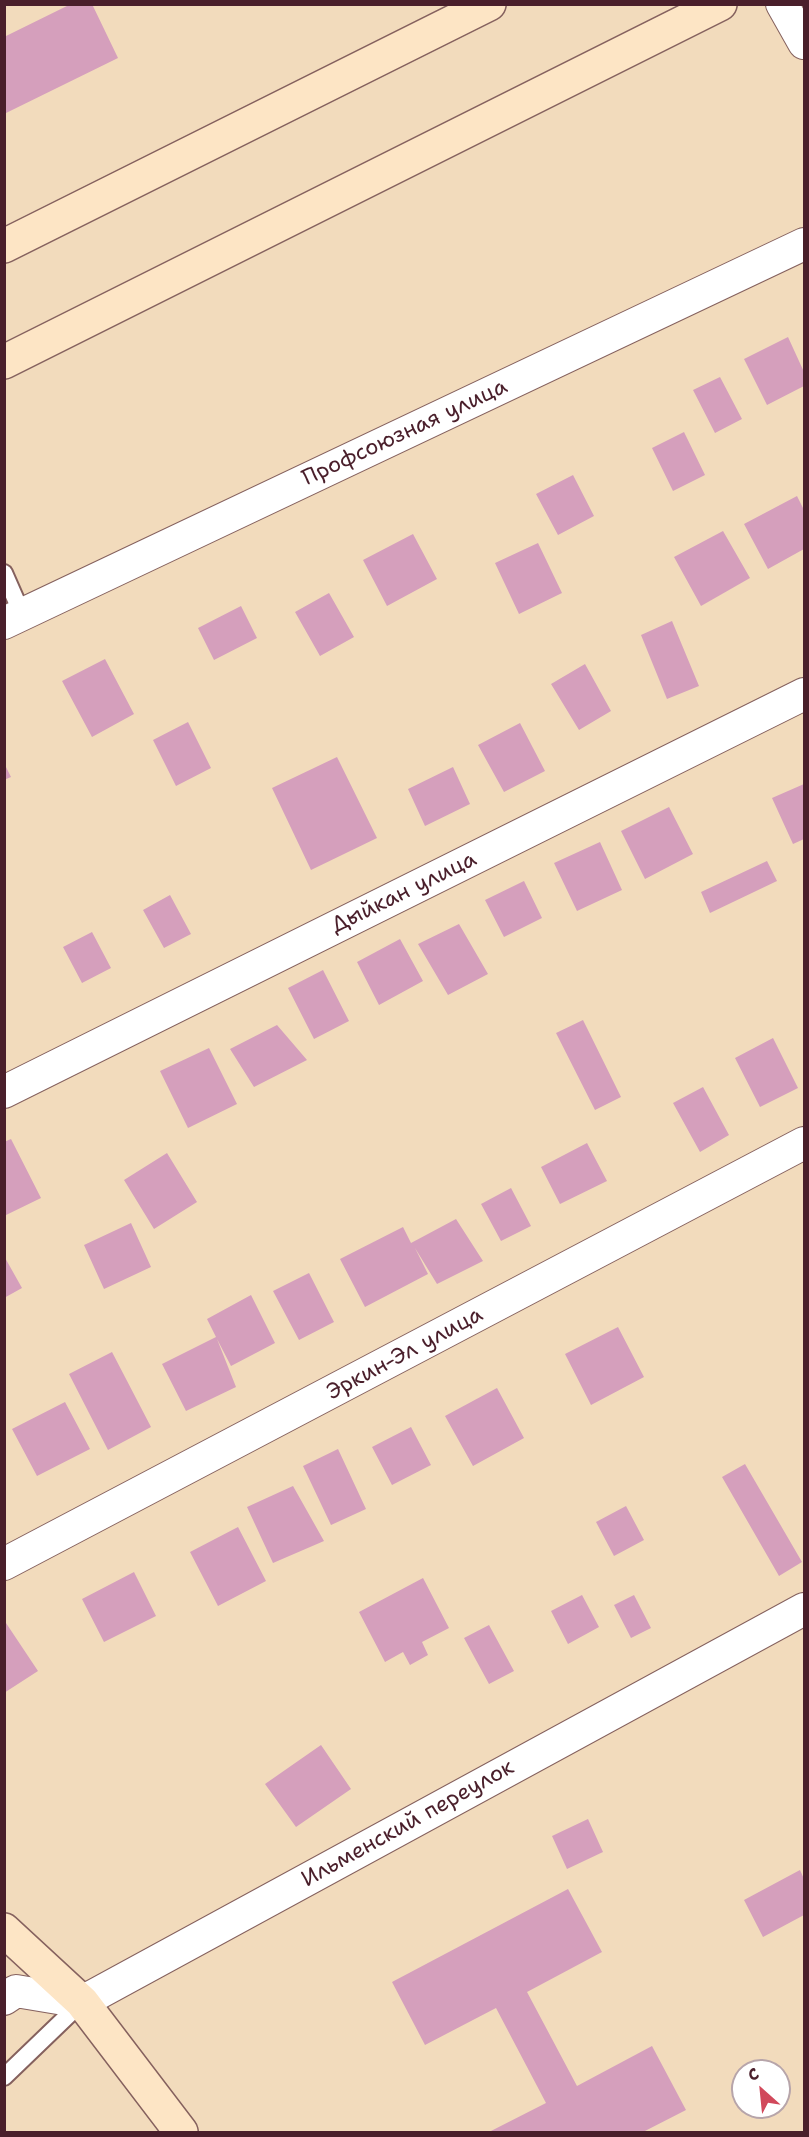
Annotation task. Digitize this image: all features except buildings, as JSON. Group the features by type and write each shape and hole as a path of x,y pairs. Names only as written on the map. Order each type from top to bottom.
{"street":[{"path":"4,246 489,4"},
{"path":"4,362 720,4"},
{"path":"782,4 804,43"},
{"name":"Профсоюзная улица","path":"13,618 804,244"},
{"name":"Дыйкан улица","path":"4,1092 804,694"},
{"name":"Эркин-Эл улица","path":"4,1564 804,1143"},
{"name":"Ильменский переулок","path":"82,2002 804,1609"},
{"path":"4,1930 82,2002 181,2133"},
{"path":"4,2000 16,1991 82,2002"}],"lane":[{"path":"4,573 13,618"},
{"path":"4,2077 82,2002"}]}
